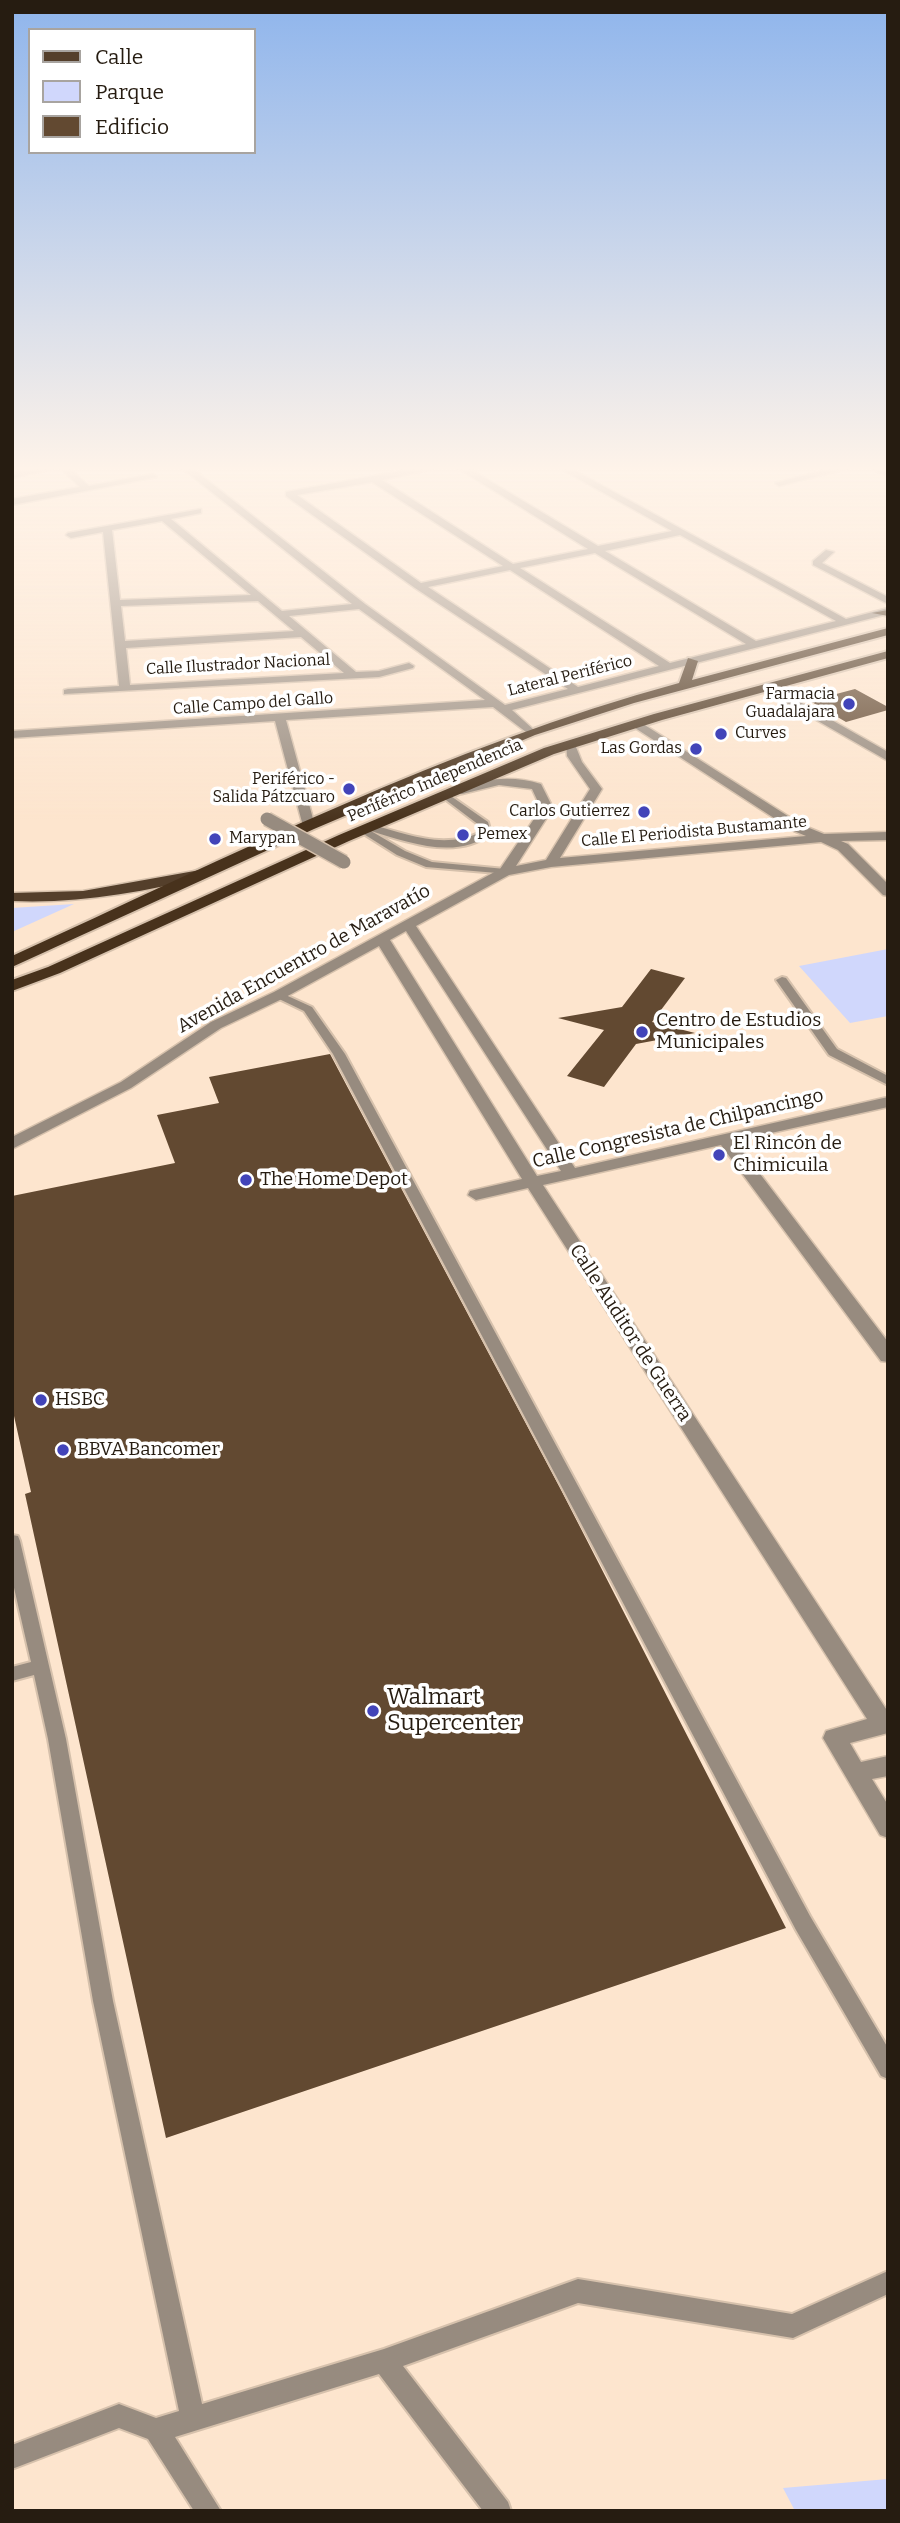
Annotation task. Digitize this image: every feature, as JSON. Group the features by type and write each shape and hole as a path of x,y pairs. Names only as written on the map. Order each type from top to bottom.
{"highway":[{"name":"Periférico Independencia","path":"12,962 309,826 530,732 684,686 888,631"},
{"name":"Periférico Independencia","path":"12,986 54,970 366,829 570,744 888,654"},
{"path":"684,686 692,661"},
{"path":"12,973 318,836 376,797"}],"main road":[{"path":"12,897 36,899 82,896 204,874"}],"street":[{"path":"112,587 125,687"},
{"path":"247,587 352,674"},
{"path":"337,587 500,706 530,732"},
{"path":"420,587 576,690"},
{"path":"541,587 668,667"},
{"path":"656,587 755,645"},
{"path":"779,587 845,622"},
{"path":"862,587 888,601"},
{"path":"114,603 265,602 318,597 341,590"},
{"path":"318,597 327,608"},
{"path":"279,614 361,606"},
{"name":"Lateral Periférico","path":"500,706 576,690 885,612"},
{"path":"119,645 303,634"},
{"name":"Calle Ilustrador Nacional","path":"68,692 379,674 409,666"},
{"path":"766,687 888,757"},
{"name":"Calle Campo del Gallo","path":"12,735 500,706"},
{"path":"280,718 309,826"},
{"path":"636,724 798,828 843,848 888,892"},
{"path":"551,863 596,789 588,774 571,756 570,744"},
{"path":"445,795 495,780 513,779 537,787 545,804 540,819 505,872"},
{"path":"267,819 344,862"},
{"name":"Calle El Periodista Bustamante","path":"505,872 551,863 824,838 888,836"},
{"name":"Avenida Encuentro de Maravatío","path":"12,1144 126,1085 216,1025 279,995 505,872"},
{"path":"408,924 571,1174"},
{"name":"Calle Auditor de Guerra","path":"382,939 533,1184 885,1723"},
{"name":"Calle Congresista de Chilpancingo","path":"476,1195 888,1102"},
{"path":"726,1140 888,1356"},
{"path":"885,1723 834,1738 888,1828"},
{"path":"855,1773 888,1766"}],"lane":[{"path":"366,829 429,845 473,841 486,833 484,824 445,795"},
{"path":"366,829 394,849 430,865 505,872"},
{"path":"782,980 833,1052 888,1081"},
{"path":"279,995 308,1009 339,1054 797,1911 888,2069"},
{"path":"12,1541 57,1739 103,2001 193,2418"},
{"path":"12,1674 40,1666"},
{"path":"156,2430 384,2361 578,2291 793,2326 888,2282"},
{"path":"384,2361 499,2511"},
{"path":"12,2457 119,2416 156,2430 209,2511"}],"green space":[{"path":"74,904 12,932 12,908"},
{"path":"888,949 888,1016 850,1023 799,966"},
{"path":"888,2479 888,2511 795,2511 783,2488"}],"building":[{"name":"Farmacia Guadalajara","path":"855,689 888,707 888,710 846,722 810,701"},
{"name":"Centro de Estudios Municipales","path":"651,969 685,978 652,1022 695,1033 636,1044 604,1087 567,1076 604,1030 558,1018 622,1007"},
{"name":"Walmart Supercenter","path":"330,1054 559,1486 786,1928 166,2138 25,1494 31,1492 12,1407 12,1196 175,1163 157,1115 219,1103 209,1077"}],"place":[{"name":"Farmacia Guadalajara","path":"849,704"},
{"name":"Curves","path":"721,734"},
{"name":"Las Gordas","path":"696,749"},
{"name":"Periférico - Salida Pátzcuaro","path":"349,789"},
{"name":"Carlos Gutierrez","path":"644,812"},
{"name":"Pemex","path":"463,835"},
{"name":"Marypan","path":"215,839"},
{"name":"Centro de Estudios Municipales","path":"642,1032"},
{"name":"El Rincón de Chimicuila","path":"719,1155"},
{"name":"The Home Depot","path":"246,1180"},
{"name":"HSBC","path":"41,1400"},
{"name":"BBVA Bancomer","path":"63,1450"},
{"name":"Walmart Supercenter","path":"373,1711"}]}
